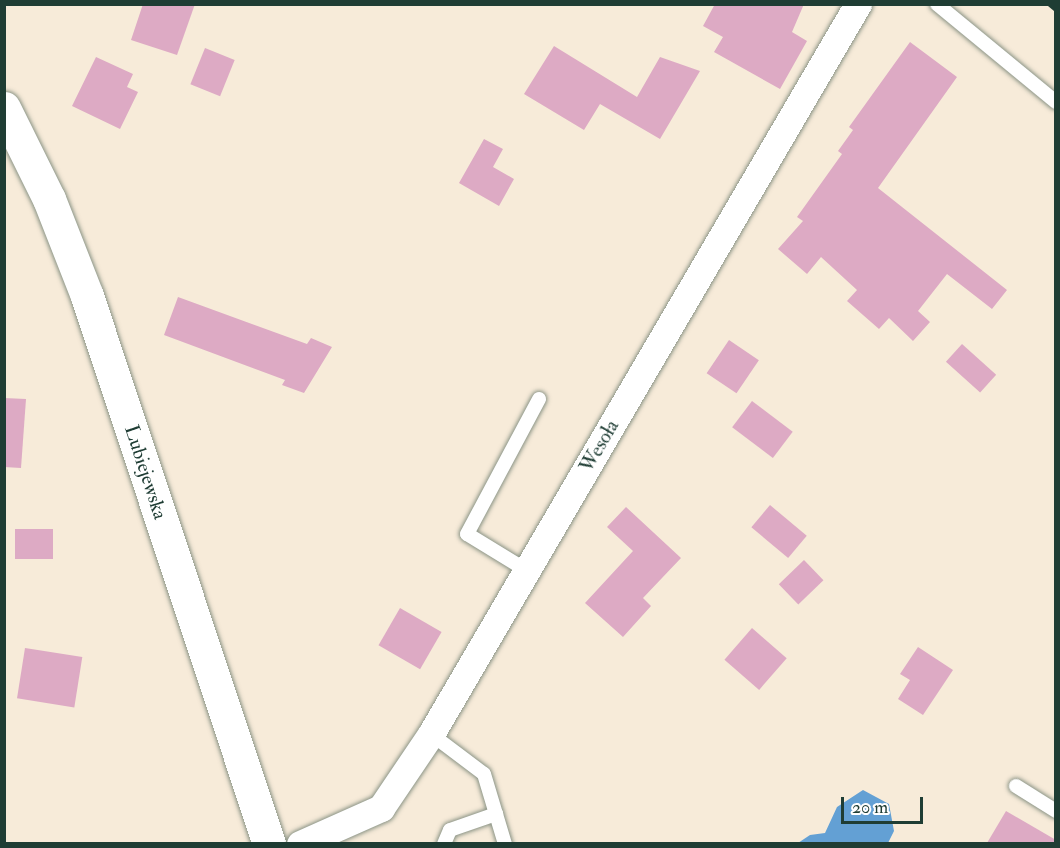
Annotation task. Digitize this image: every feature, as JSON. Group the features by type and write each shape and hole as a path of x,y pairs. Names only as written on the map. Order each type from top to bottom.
{"main road":[{"name":"Lubiejewska","path":"4,108 49,199 87,296 269,843"}],"street":[{"name":"Wesoła","path":"300,843 381,808 431,734 858,4"}],"lane":[{"path":"937,4 1056,102"},
{"path":"526,570 467,534 539,399"},
{"path":"431,734 484,774 505,843"},
{"path":"1017,786 1056,811"},
{"path":"444,843 450,830 496,814"}],"water":[{"path":"863,790 889,804 894,831 888,843 798,843 810,835 825,833 837,807"}],"building":[{"path":"143,4 195,4 177,55 131,40"},
{"path":"715,4 804,4 792,32 807,41 780,89 714,52 723,37 703,26"},
{"path":"910,42 957,77 878,188 1007,290 992,309 947,274 918,311 930,322 913,341 889,318 879,329 847,301 857,290 821,257 807,274 778,249 803,221 797,217 842,154 838,151 853,130 849,127"},
{"path":"554,46 637,97 660,57 700,71 660,139 600,104 584,130 524,94"},
{"path":"205,48 235,60 220,96 190,84"},
{"path":"96,57 133,74 127,87 138,92 120,129 72,106"},
{"path":"484,139 503,149 493,167 514,179 499,206 459,183"},
{"path":"178,297 307,344 311,338 332,347 304,393 282,385 285,380 164,335"},
{"path":"729,340 759,360 736,393 707,373"},
{"path":"962,344 996,375 980,393 946,362"},
{"path":"4,398 26,399 21,468 4,467"},
{"path":"752,401 793,432 773,458 732,427"},
{"path":"770,505 807,536 788,558 751,527"},
{"path":"626,507 681,558 643,598 651,606 623,637 585,603 633,551 607,527"},
{"path":"15,529 53,529 53,559 15,559"},
{"path":"804,560 823,580 798,604 779,584"},
{"path":"400,608 442,632 420,669 378,645"},
{"path":"752,628 787,658 759,690 724,660"},
{"path":"918,647 953,670 923,715 898,699 910,680 900,674"},
{"path":"25,648 82,657 74,707 17,698"},
{"path":"1006,811 1056,840 1056,843 987,843"}],"railway":[{"path":"1050,4 1056,9"}]}
